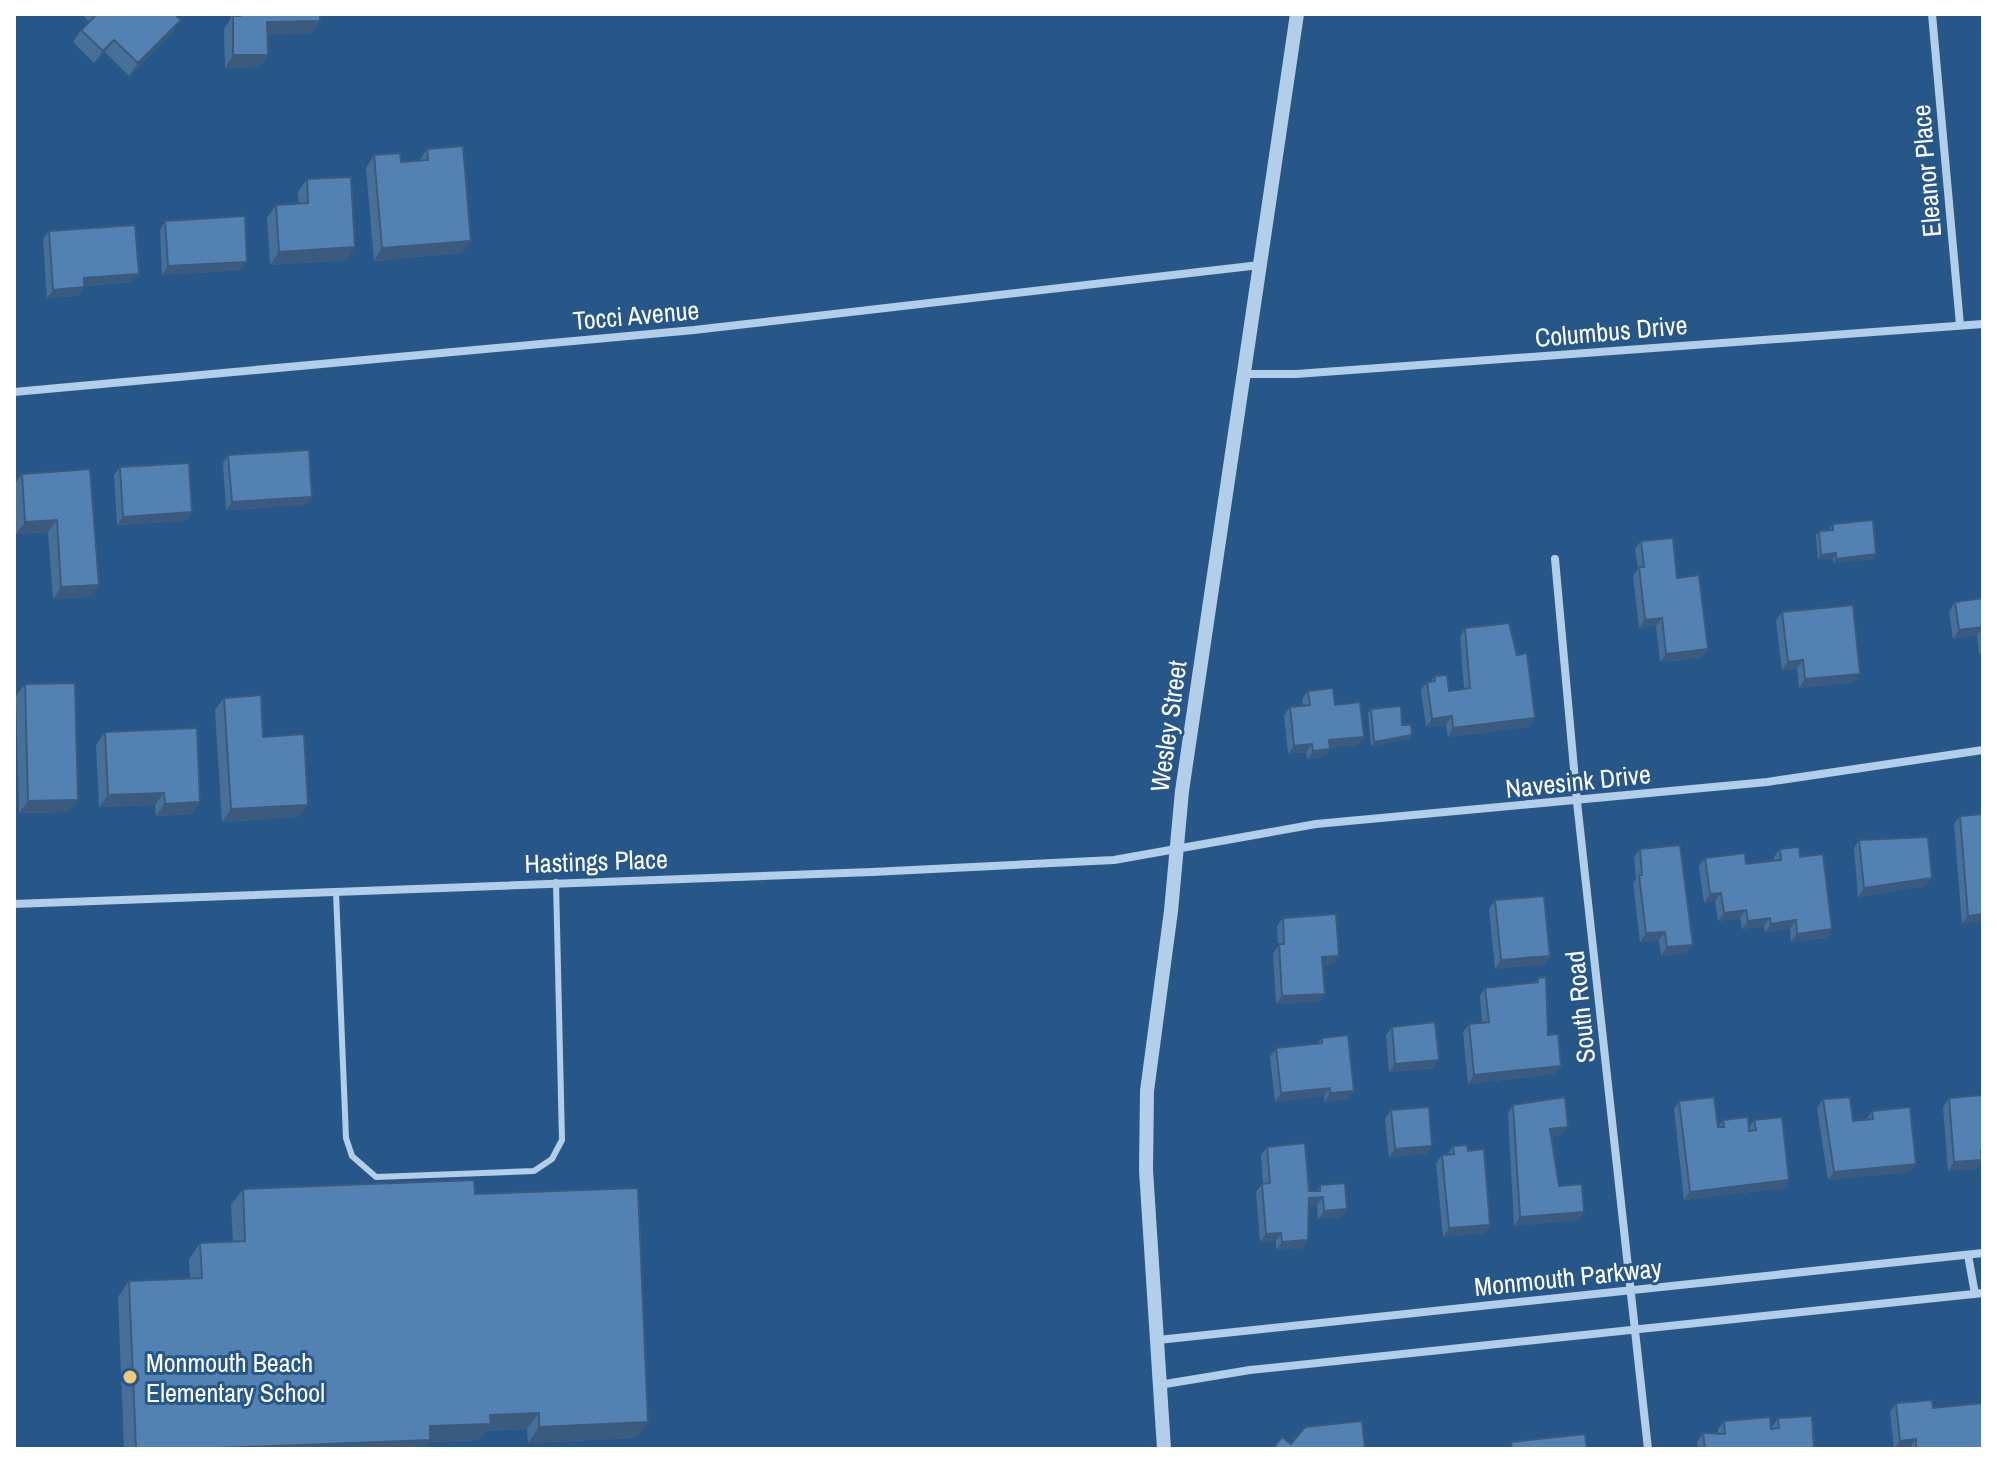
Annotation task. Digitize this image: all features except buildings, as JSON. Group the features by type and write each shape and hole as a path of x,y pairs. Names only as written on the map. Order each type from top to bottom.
{"street":[{"name":"Wesley Street","path":"1164,1449 1146,1185 1147,1091 1182,791 1297,14"},
{"name":"Eleanor Place","path":"1932,14 1960,325"},
{"name":"Tocci Avenue","path":"14,392 694,330 1260,265"},
{"name":"Columbus Drive","path":"1242,374 1312,373 1983,324"},
{"name":"South Road","path":"1555,559 1577,802 1648,1449"},
{"name":"Navesink Drive","path":"1177,847 1316,824 1767,782 1983,750"},
{"name":"Hastings Place","path":"14,904 872,872 1114,860 1177,847"},
{"name":"Monmouth Parkway","path":"1158,1340 1983,1253"},
{"path":"1159,1385 1250,1370 1979,1293 1968,1255"}],"lane":[{"path":"336,892 346,1138 352,1156 376,1177 534,1171 552,1159 562,1140 556,882"}],"place":[{"name":"Monmouth Beach Elementary School","path":"130,1377"}]}
